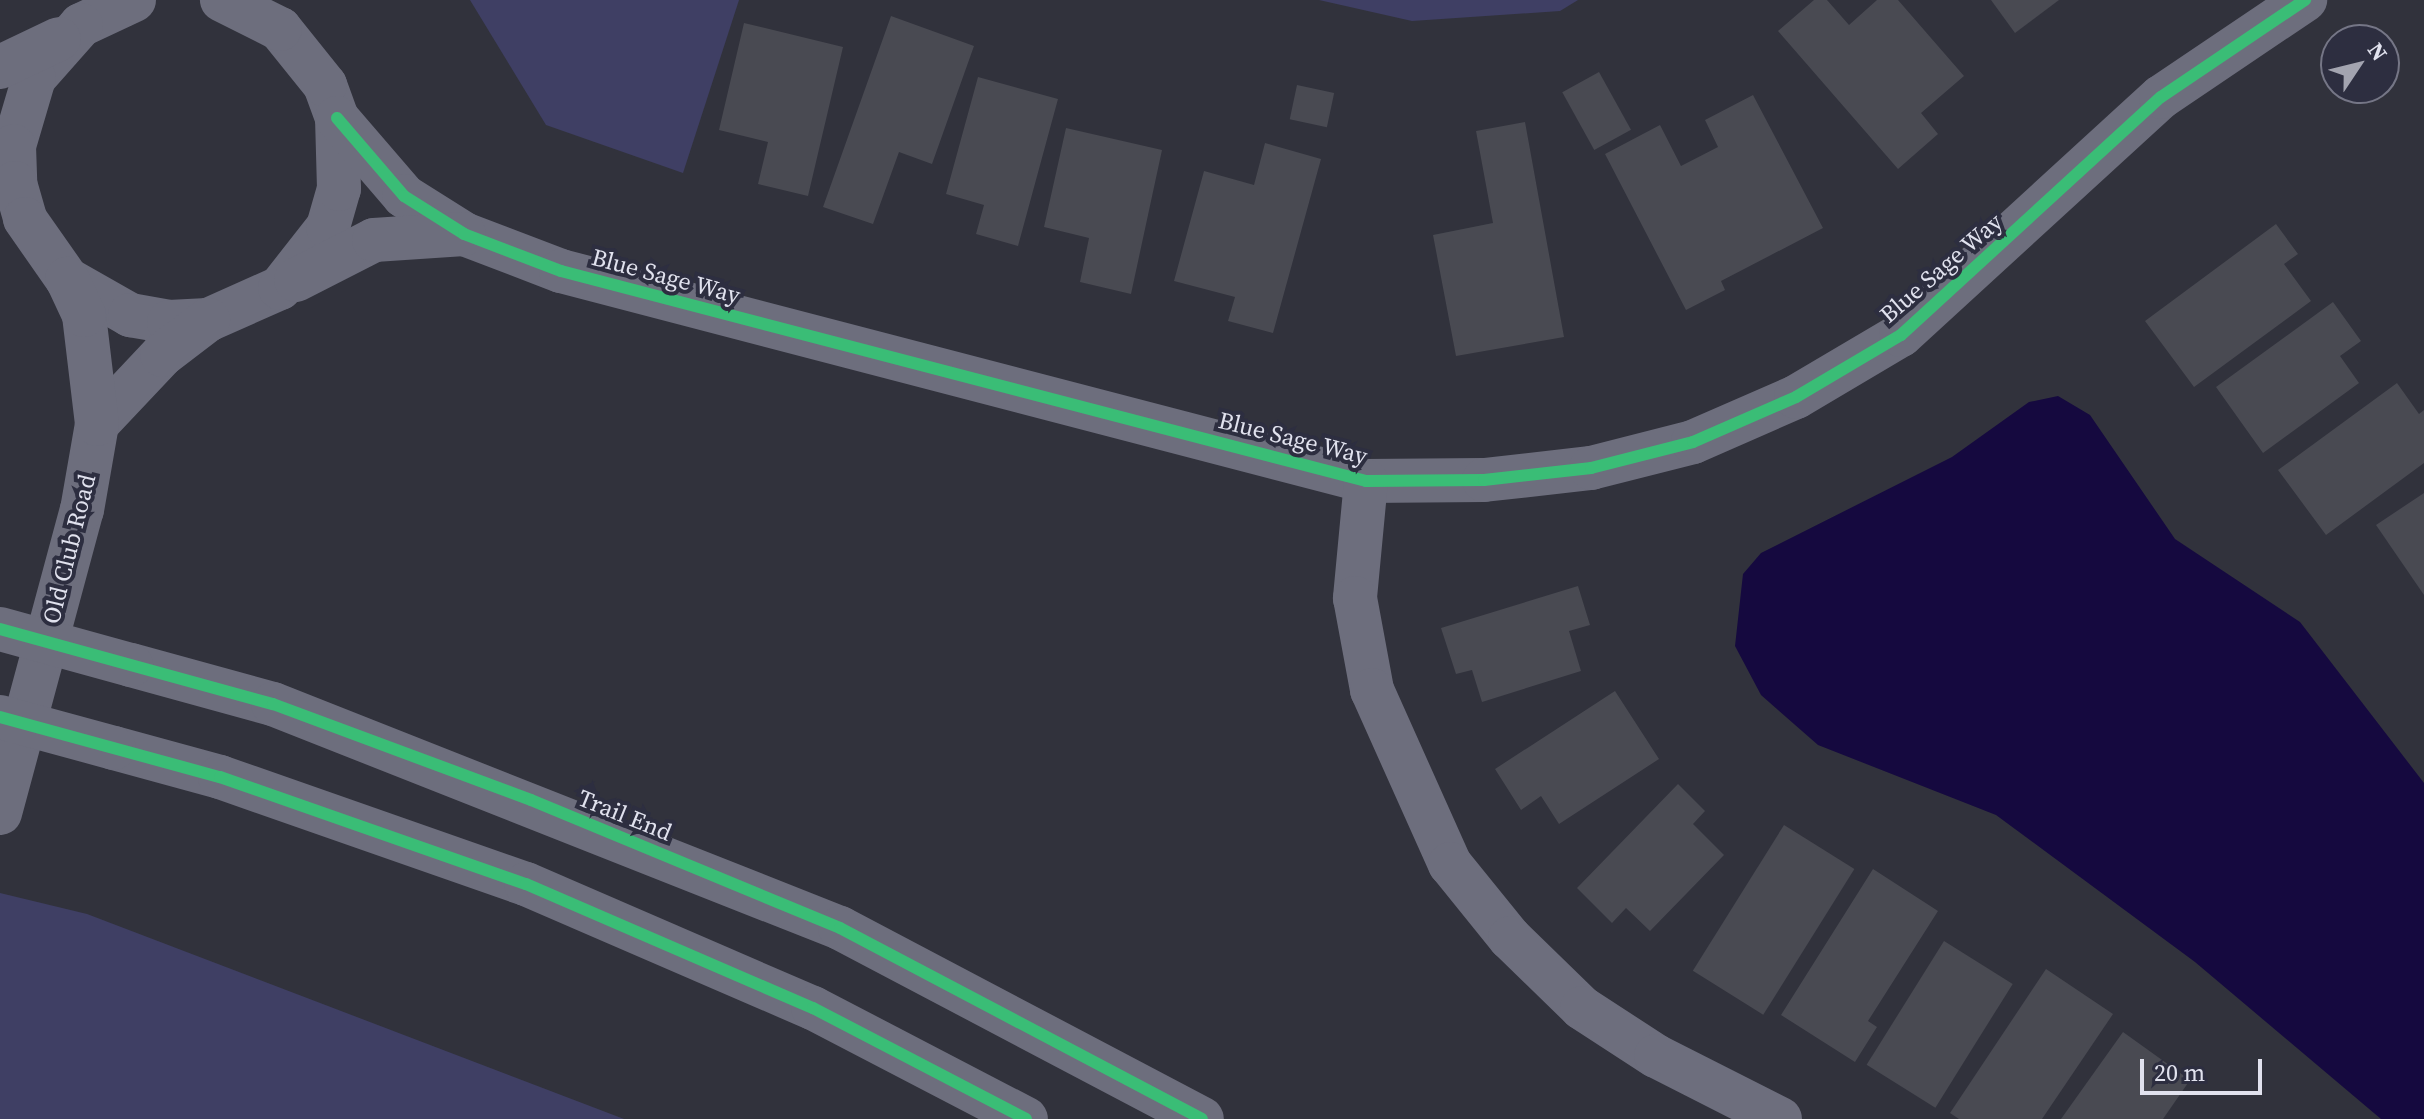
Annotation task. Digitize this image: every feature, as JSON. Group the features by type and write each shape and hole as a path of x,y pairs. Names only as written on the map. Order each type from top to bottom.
{"street":[{"path":"0,67 26,60 81,25 134,0"},
{"path":"222,0 275,15 325,85 337,118 339,189 328,227 280,288"},
{"name":"Blue Sage Way","path":"337,118 404,196 464,234 561,271 1366,481 1591,468 1693,442 1796,397 1901,335 2161,97 2305,0"},
{"path":"8,171 20,111 48,58 81,25"},
{"name":"Old Club Road","path":"0,813 82,510 97,424 84,315 67,279 25,219 8,171"},
{"name":"Blue Sage Way","path":"208,320 280,288 374,240 464,234"},
{"path":"67,279 130,315 208,320"},
{"path":"97,424 151,365 208,320"},
{"path":"1366,481 1355,598 1372,690 1450,864 1510,938 1582,1008 1656,1056 1780,1119"},
{"name":"Trail End","path":"0,629 273,704 840,928 1202,1119"},
{"path":"0,717 220,777 526,884 813,1008 1026,1119"}],"shaded area":[{"path":"470,0 739,0 683,173 546,125"},
{"path":"1319,0 1578,0 1560,11 1412,21"},
{"path":"2058,396 2090,415 2175,539 2300,622 2424,783 2424,1119 2381,1119 2195,962 1996,815 1818,745 1761,695 1735,646 1743,574 1761,553 1952,457 2029,402"},
{"path":"0,893 87,914 624,1119 0,1119"}],"building":[{"path":"1814,0 1827,0 1849,25 1877,0 1898,0 1964,76 1921,113 1938,134 1898,169 1778,31"},
{"path":"1991,0 2059,0 2015,33"},
{"path":"891,16 974,46 932,164 899,152 873,224 823,207"},
{"path":"744,23 843,47 808,196 758,184 768,142 719,130"},
{"path":"1599,72 1631,130 1594,150 1562,92"},
{"path":"978,77 1058,99 1018,246 976,234 984,205 946,194"},
{"path":"1297,85 1334,93 1327,127 1290,119"},
{"path":"1753,95 1823,228 1721,281 1725,290 1686,310 1605,154 1660,125 1681,166 1718,147 1705,120"},
{"path":"1525,122 1564,337 1456,356 1433,235 1493,223 1476,131"},
{"path":"1066,128 1162,150 1131,294 1080,282 1089,238 1044,227"},
{"path":"1265,143 1321,159 1273,333 1228,321 1235,297 1174,281 1204,171 1254,185"},
{"path":"2276,224 2298,254 2284,264 2311,301 2194,387 2145,321"},
{"path":"2333,302 2361,341 2340,356 2359,383 2263,453 2216,387"},
{"path":"2397,383 2419,414 2424,410 2424,463 2326,535 2278,470"},
{"path":"2424,493 2424,595 2376,525"},
{"path":"1578,586 1590,625 1569,631 1581,671 1482,702 1472,670 1456,674 1441,628"},
{"path":"1615,691 1659,759 1559,824 1541,796 1521,810 1495,769"},
{"path":"1678,784 1705,811 1693,824 1724,855 1650,931 1626,908 1612,923 1577,888"},
{"path":"1784,825 1854,869 1763,1015 1693,971"},
{"path":"1873,869 1938,911 1868,1021 1877,1027 1855,1062 1781,1015"},
{"path":"1944,941 2013,984 1935,1108 1867,1065"},
{"path":"2046,969 2113,1014 2042,1119 1959,1119 1950,1113"},
{"path":"2123,1032 2190,1080 2163,1119 2061,1119"}],"cycle path":[{"path":"337,118 404,196 464,234 561,271 1366,481 1484,480 1591,468 1693,442 1796,397 1901,335 2161,97 2305,0"},
{"path":"0,629 273,704 531,800 840,928 1202,1119"},
{"path":"0,717 220,777 526,884 813,1008 1026,1119"}]}
